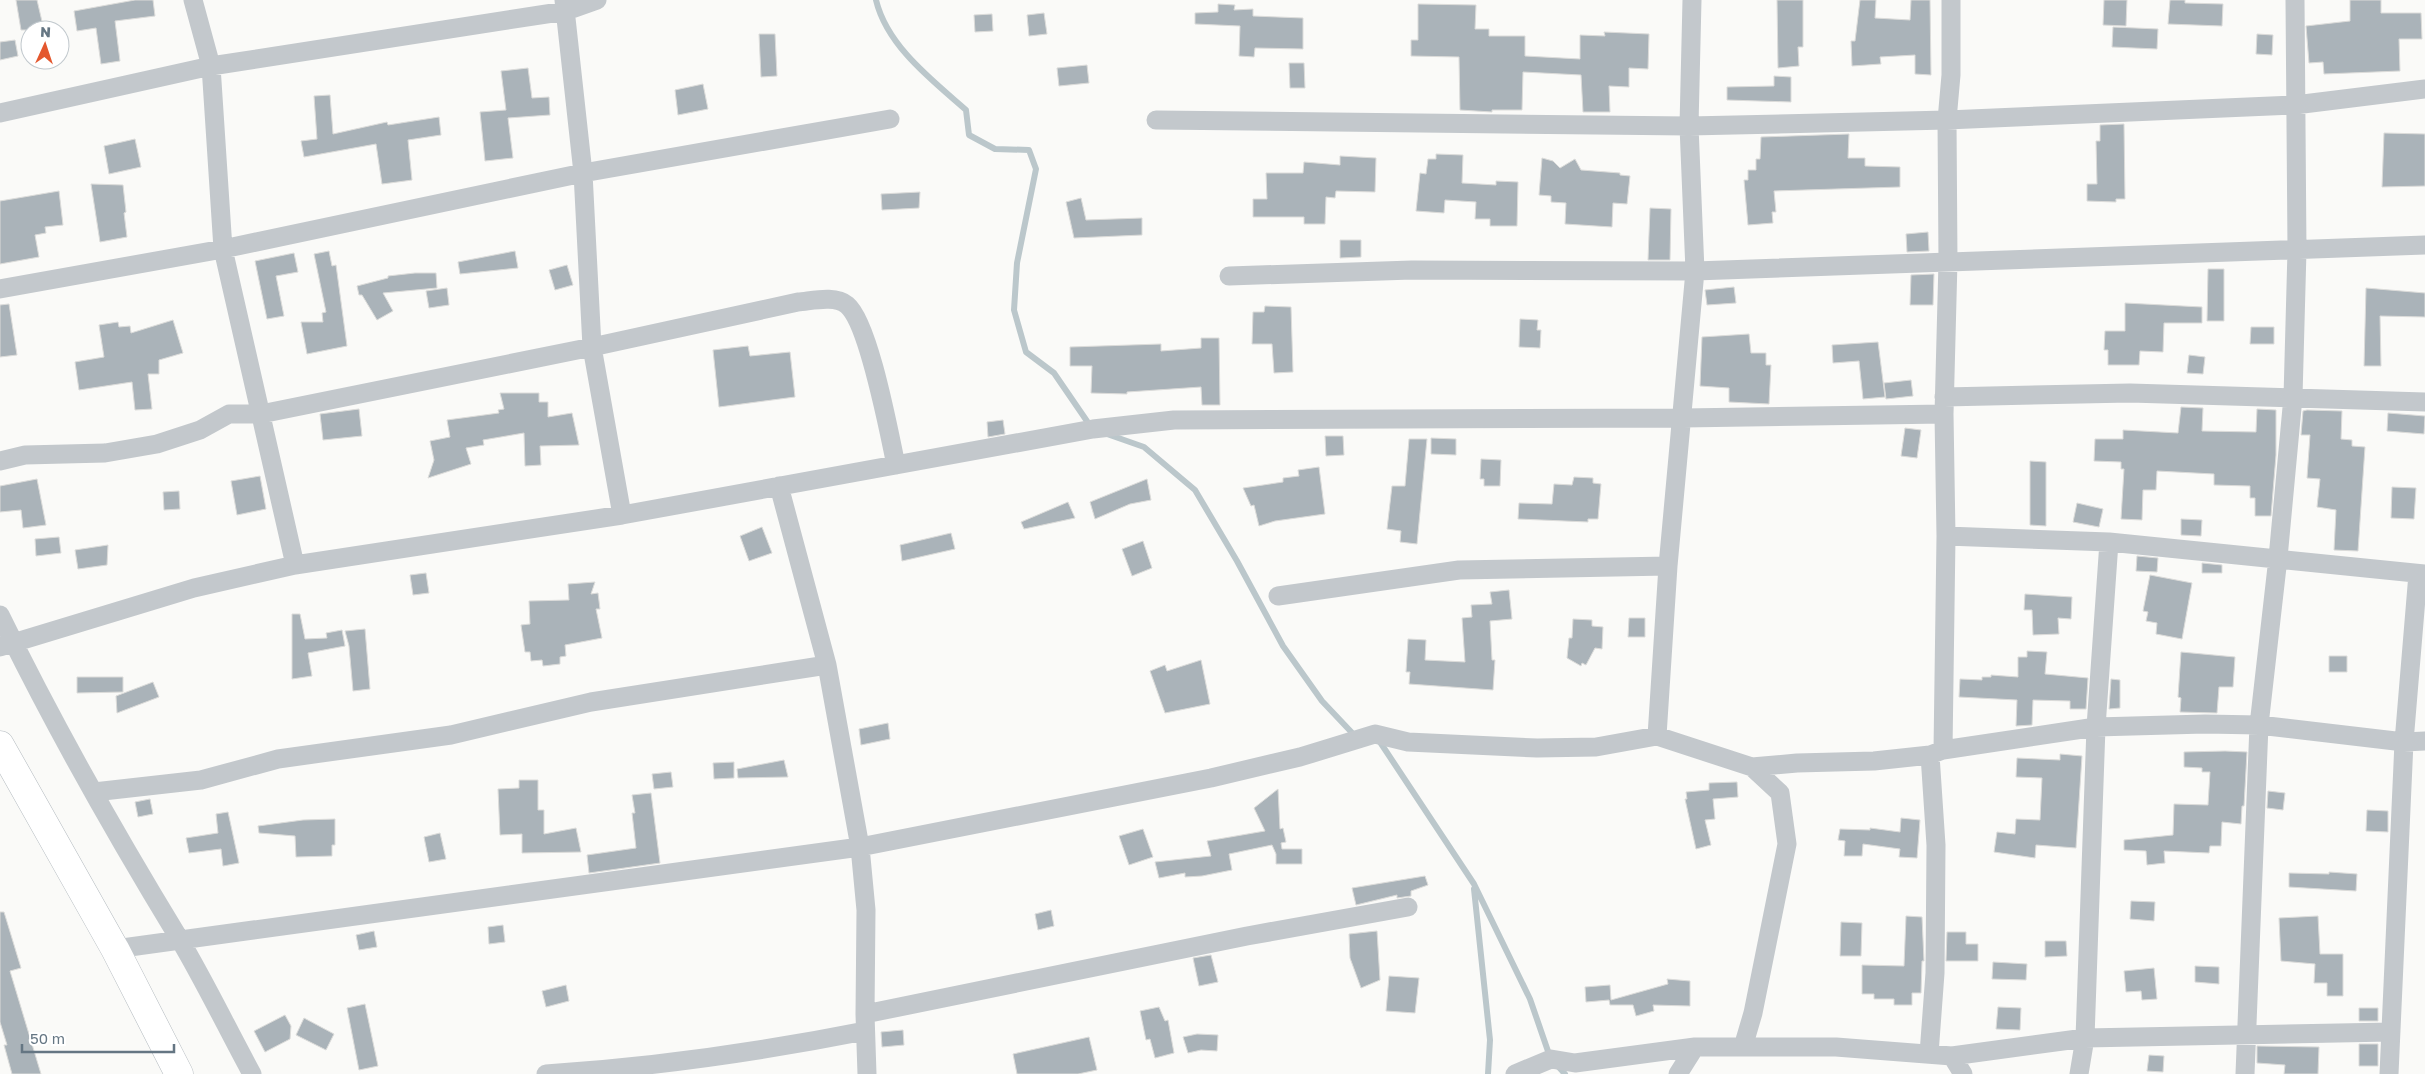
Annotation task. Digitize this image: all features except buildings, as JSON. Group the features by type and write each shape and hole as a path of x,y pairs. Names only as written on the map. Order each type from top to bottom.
{"main road":[{"path":"0,746 115,949 179,1074"}],"street":[{"path":"193,0 211,66 223,249 295,565"},
{"path":"0,113 211,66 597,0"},
{"path":"1657,736 1668,566 1695,271 1689,126 1692,0"},
{"path":"1929,1054 1935,973 1937,753 1946,536 1944,405 1948,261 1946,120 1951,75 1951,0"},
{"path":"2245,1074 2258,725 2278,558 2293,397 2297,250 2295,0"},
{"path":"565,6 583,173 592,347 622,514"},
{"path":"1156,120 1689,126 1946,120 2295,105 2425,89"},
{"path":"0,289 223,249 583,173 890,119"},
{"path":"1229,276 1412,270 1695,271 2425,245"},
{"path":"0,461 24,455 105,453 157,444 200,430 229,414 261,414 592,347 798,302 833,300 845,304 857,319 881,398 896,465"},
{"path":"7,645 194,588 295,565 622,514 1093,429 1174,420 1683,418 1944,405 2130,393 2425,402"},
{"path":"780,486 827,665 860,847 866,910 865,1023 867,1074"},
{"path":"1946,536 2109,542 2421,574 2404,742 2389,1074"},
{"path":"2079,1074 2085,1038 2096,727 2109,542"},
{"path":"1278,596 1459,570 1668,566"},
{"path":"0,615 7,645 94,792 163,915 180,941 252,1074"},
{"path":"94,792 201,780 278,759 451,735 591,702 827,665"},
{"path":"115,949 860,847 1211,778 1300,757 1375,734 1408,742 1537,748 1596,747 1657,736 1752,767 1797,763 1874,761 1937,753 2096,727 2258,725 2404,742 2425,741"},
{"path":"1743,1047 1753,1013 1787,844 1780,793 1752,767"},
{"path":"546,1074 613,1069 766,1050 865,1023 1247,936 1408,907"},
{"path":"1515,1074 1551,1059 1575,1063 1695,1047 1836,1047 1952,1056 2085,1038 2247,1033 2391,1032"},
{"path":"1678,1074 1695,1047"},
{"path":"1952,1056 1963,1074"}],"waterway":[{"path":"876,0 882,17 900,47 925,74 966,110 969,135 995,149 1029,150 1036,169 1017,263 1014,310 1026,352 1054,373 1091,427"},
{"path":"1107,434 1144,447 1195,490 1237,561 1283,646 1322,701 1356,737"},
{"path":"1378,739 1474,884 1530,999 1550,1057"},
{"path":"1474,889 1490,1040 1488,1074"},
{"path":"1556,1064 1565,1074"}]}
